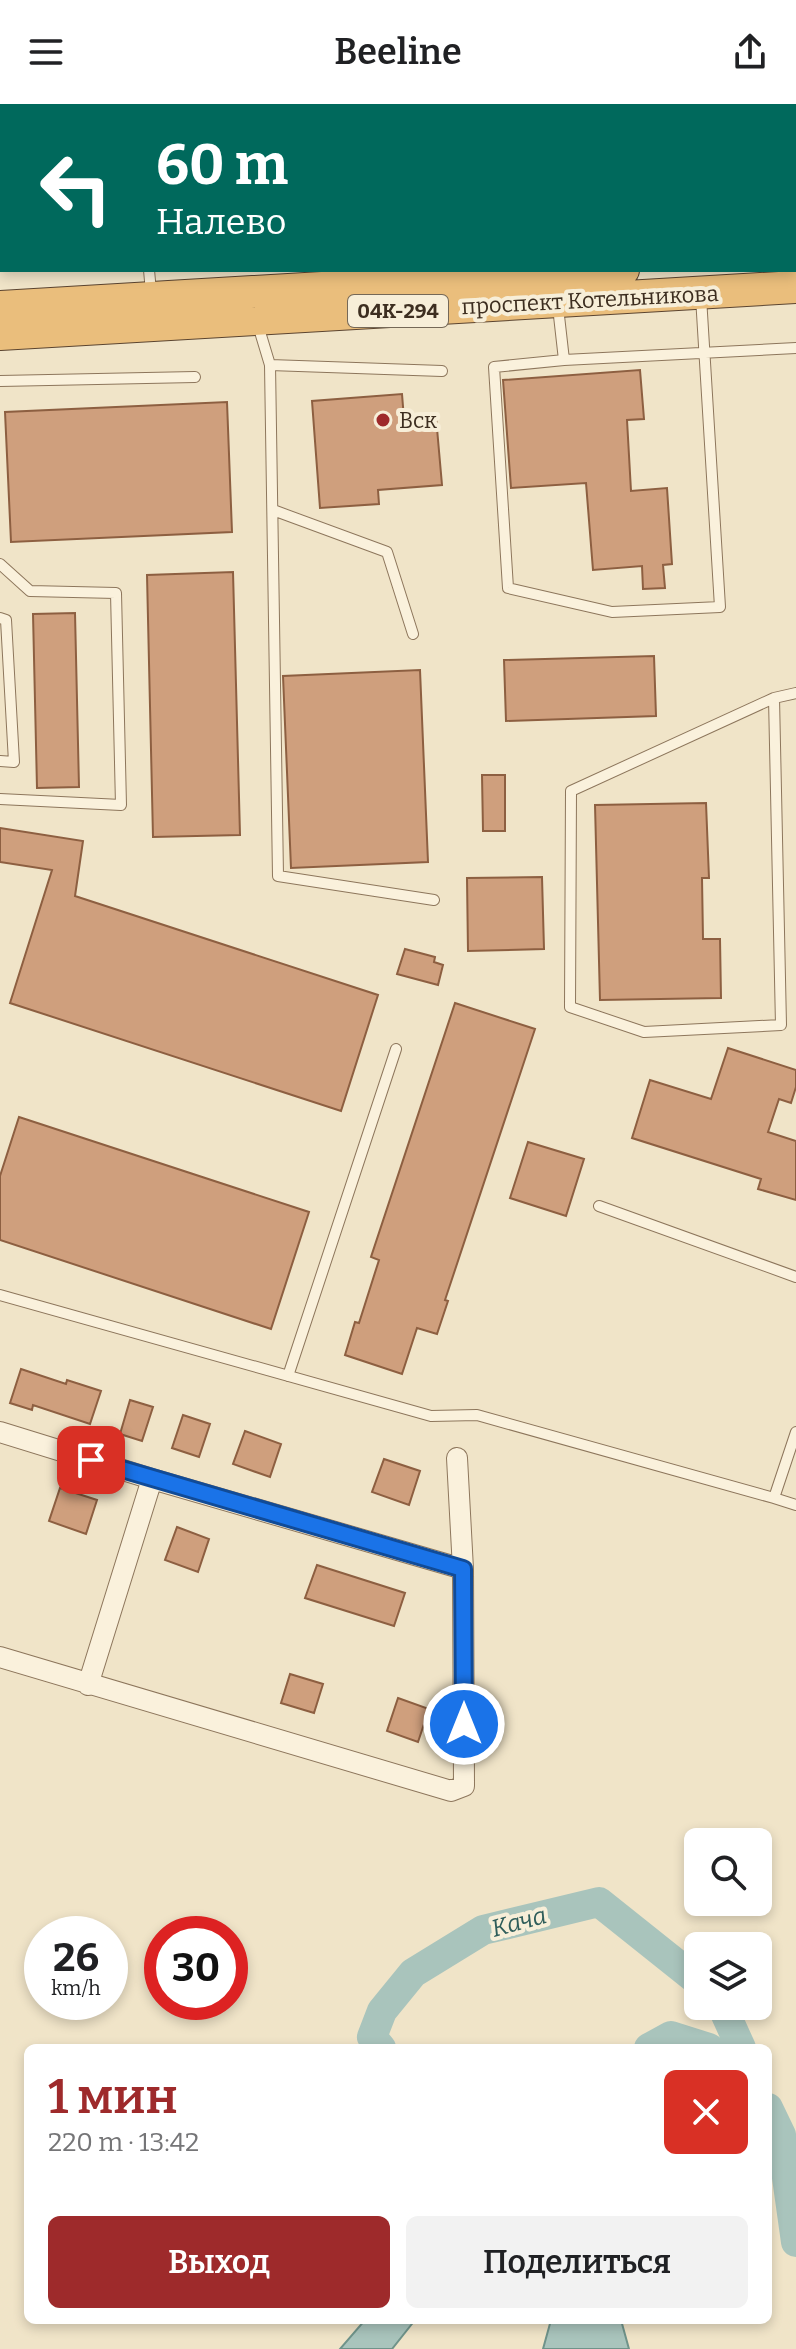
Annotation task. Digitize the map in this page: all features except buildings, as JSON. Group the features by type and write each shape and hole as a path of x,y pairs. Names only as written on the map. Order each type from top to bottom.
{"highway":[{"name":"проспект Котельникова","path":"0,307 150,284 347,282 577,272"},
{"name":"проспект Котельникова","path":"0,334 796,287"}],"street":[{"path":"0,1432 463,1569"},
{"path":"0,1657 451,1791 464,1786 463,1569 457,1458"},
{"path":"88,1685 152,1479"}],"lane":[{"path":"700,294 703,351 720,607 612,612 508,588 494,367 703,351 796,348"},
{"path":"558,302 564,360"},
{"path":"256,319 270,365 278,876 434,900"},
{"path":"270,365 442,371"},
{"path":"0,381 195,377"},
{"path":"273,510 387,552 413,634"},
{"path":"0,564 30,591 116,593 121,805 0,799"},
{"path":"0,618 6,620 14,762 0,761"},
{"path":"774,698 781,1025 644,1032 570,1007 571,791 774,698 796,693"},
{"path":"288,1376 396,1049"},
{"path":"599,1206 796,1277"},
{"path":"0,1295 431,1416 477,1415 796,1505"},
{"path":"774,1498 796,1432"}],"water":[{"path":"362,2324 412,2324 392,2349 340,2349"},
{"path":"550,2324 622,2324 629,2349 543,2349"}],"waterway":[{"name":"Кача","path":"378,2044 372,2037 382,2011 413,1973 483,1930 599,1902 684,1970"},
{"name":"Кача","path":"728,2020 739,2044"},
{"name":"Кача","path":"656,2044 671,2036 696,2044"},
{"name":"Кача","path":"772,2116 781,2135 796,2242"}],"place":[{"name":"Вск","path":"383,420"}],"route":[{"path":"91,1460 463,1569 464,1724"}]}
